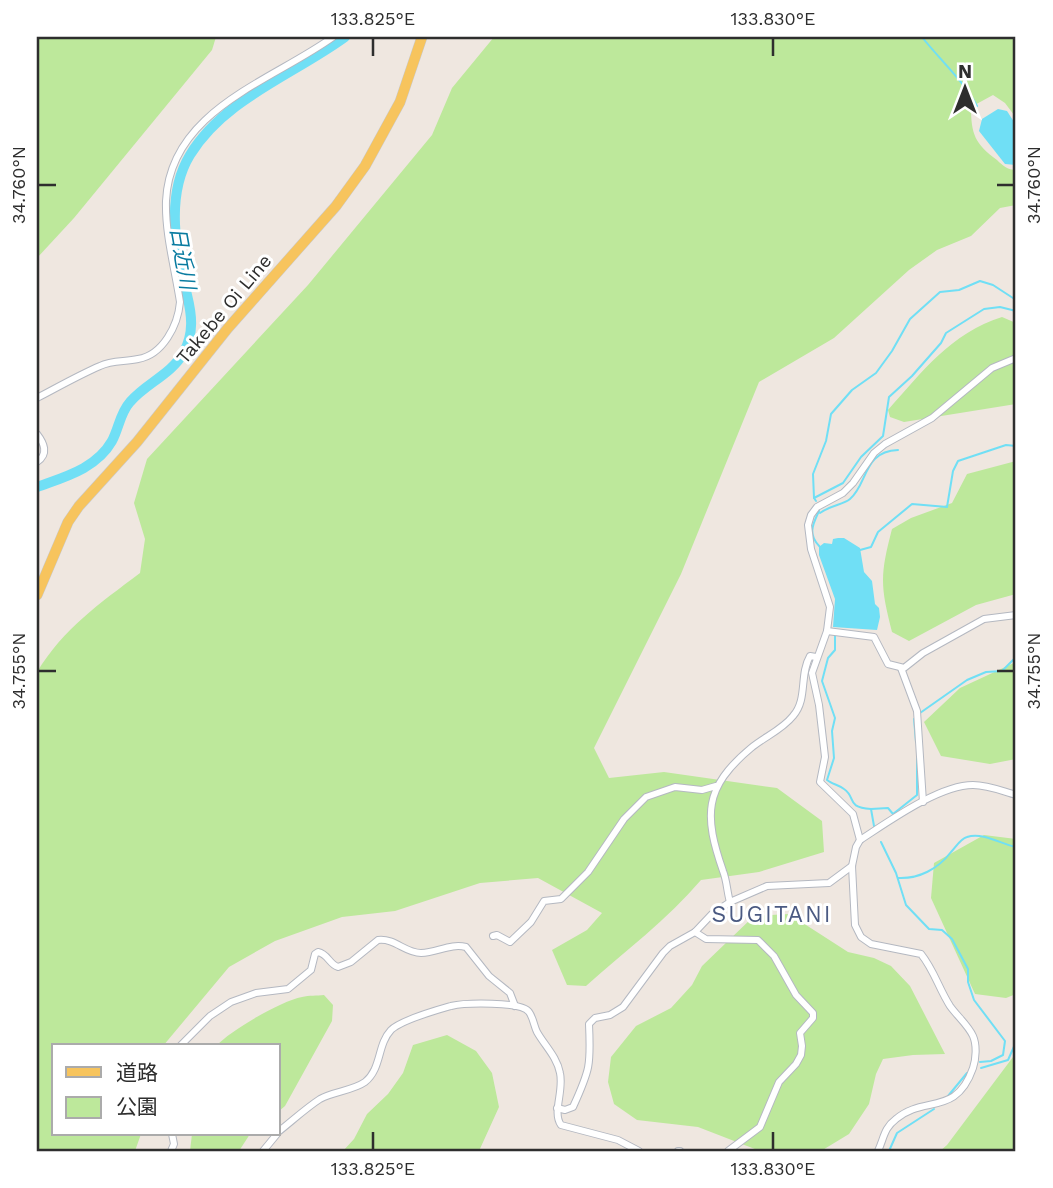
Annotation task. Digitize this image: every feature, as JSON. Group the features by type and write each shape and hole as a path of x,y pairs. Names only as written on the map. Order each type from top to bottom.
{"main road":[{"name":"Takebe Oi Line","path":"37,595 68,522 79,506 138,442 228,328 336,206 365,166 400,102 422,37"}],"street":[{"path":"37,398 102,365 140,359 160,347 179,314 180,302 166,220 166,200 173,167 181,151 205,121 227,101 252,83 297,61 333,37"},
{"path":"860,840 853,814 820,782 825,757 820,705 812,674 816,657 833,631 829,600 811,549 808,526 811,515 817,507 843,493 874,453 885,444 932,418 992,368 1016,358"},
{"path":"37,434 45,451 44,456 37,462"},
{"path":"833,631 874,636 888,664 904,668 923,653 984,619 1016,615"},
{"path":"730,902 724,872 717,858 710,809 716,786 748,750 794,716 801,704 806,662 810,656 816,657"},
{"path":"901,668 917,711 923,802"},
{"path":"493,936 497,935 510,942 531,922 544,901 561,898 588,872 624,820 646,797 675,787 702,790 716,786"},
{"path":"878,1151 885,1129 897,1117 949,1100 959,1094 974,1065 976,1049 973,1037 948,1002 934,972 921,954 871,944 861,937 855,925 852,866 856,847 860,840 923,802 966,786 989,787 1016,795"},
{"path":"557,1108 565,1110 573,1107 585,1082 590,1068 591,1020 610,1015 623,1007 670,946 695,933 712,914 730,902 767,886 829,883 852,866"},
{"path":"695,933 706,939 758,940 774,956 796,995 813,1013 813,1018 800,1033 803,1046 801,1055 779,1082 760,1127 728,1151"},
{"path":"182,1044 210,1016 231,1002 256,993 288,989 311,970 315,954 327,956 338,967 351,962 382,939 391,940 418,953 454,945 466,947 489,976 510,993 516,1006"},
{"path":"280,1131 321,1099 367,1080 376,1069 391,1030 403,1023 451,1006 516,1006 529,1012 537,1032 560,1071 562,1092 557,1119 561,1125 618,1140 639,1151"},
{"path":"263,1151 275,1136"}],"green space":[{"path":"37,37 216,37 212,50 74,218 37,258"},
{"path":"494,37 1016,37 1014,115 1005,103 993,95 971,107 973,131 979,143 1004,166 1016,170 1016,205 1000,208 971,236 937,250 909,270 834,338 759,382 681,574 594,748 609,778 664,772 777,788 822,821 824,852 759,872 701,880 660,922 586,986 567,985 552,950 587,930 602,913 538,878 480,883 395,911 342,917 275,941 229,967 165,1044 52,1044 52,1136 140,1136 135,1151 37,1151 37,672 47,656 71,630 140,573 145,539 134,503 147,459 308,285 432,135 452,88"},
{"path":"1002,317 1016,323 1016,404 904,422 890,417 888,410 952,343"},
{"path":"1016,461 1016,594 976,605 909,641 892,632 883,580 892,529 911,518 952,503 967,474"},
{"path":"1016,662 1016,759 990,764 941,756 924,722 960,688"},
{"path":"984,835 1016,839 1016,994 1006,998 975,994 931,898 934,863"},
{"path":"789,914 848,952 874,958 891,966 910,986 945,1054 883,1059 876,1074 869,1104 849,1134 821,1151 760,1151 698,1127 637,1120 614,1104 608,1082 611,1057 636,1026 671,1008 692,985 702,966 754,916"},
{"path":"324,995 333,1005 332,1021 285,1106 280,1110 280,1044 218,1044 270,1010 305,996"},
{"path":"447,1035 476,1051 492,1073 499,1107 479,1151 343,1151 354,1139 367,1114 388,1094 403,1073 413,1045"},
{"path":"1016,1053 1016,1151 940,1151 947,1145"},
{"path":"192,1136 249,1136 239,1151 190,1151"}],"water":[{"path":"998,109 1007,111 1016,125 1016,165 1005,164 979,131 982,119"},
{"path":"844,538 860,548 864,572 872,581 875,604 879,608 877,630 833,627 835,599 819,555 819,547 824,543 832,544 833,539"}],"waterway":[{"name":"日近川","path":"37,487 79,471 97,459 112,441 130,402 172,367 184,352 191,331 191,317 179,261 175,206 177,188 190,155 204,135 240,103 345,37"},
{"path":"922,37 977,106"},
{"path":"814,498 813,474 826,441 831,414 852,390 876,373 910,319 940,292 959,290 980,281 993,285 1016,300"},
{"path":"816,501 814,498 843,483 861,457 883,436 889,397 912,376 941,343 946,333 984,309 1000,307 1016,311"},
{"path":"860,550 871,547 878,532 912,504 947,507 953,471 958,461 1006,445 1016,446"},
{"path":"820,513 850,499 872,462 878,456 898,450"},
{"path":"819,511 812,533 820,547"},
{"path":"835,634 835,650 828,658 822,681 835,718 832,731 834,758 827,780 848,792 854,804 871,809 874,826"},
{"path":"920,713 967,680 986,672 1002,671 1016,657"},
{"path":"914,719 916,742"},
{"path":"871,809 888,808 893,814 917,795 917,758"},
{"path":"898,878 921,875 934,868 967,837 986,837 1016,847"},
{"path":"881,842 896,873 906,905 929,929 942,930 952,939 968,969 968,982 974,1000 1005,1041 1003,1055 991,1061 980,1062"},
{"path":"981,1068 1008,1060 1016,1042"},
{"path":"948,1096 967,1073"},
{"path":"889,1151 897,1133 934,1109"}],"district":[{"name":"SUGITANI","path":"772,914"}]}
